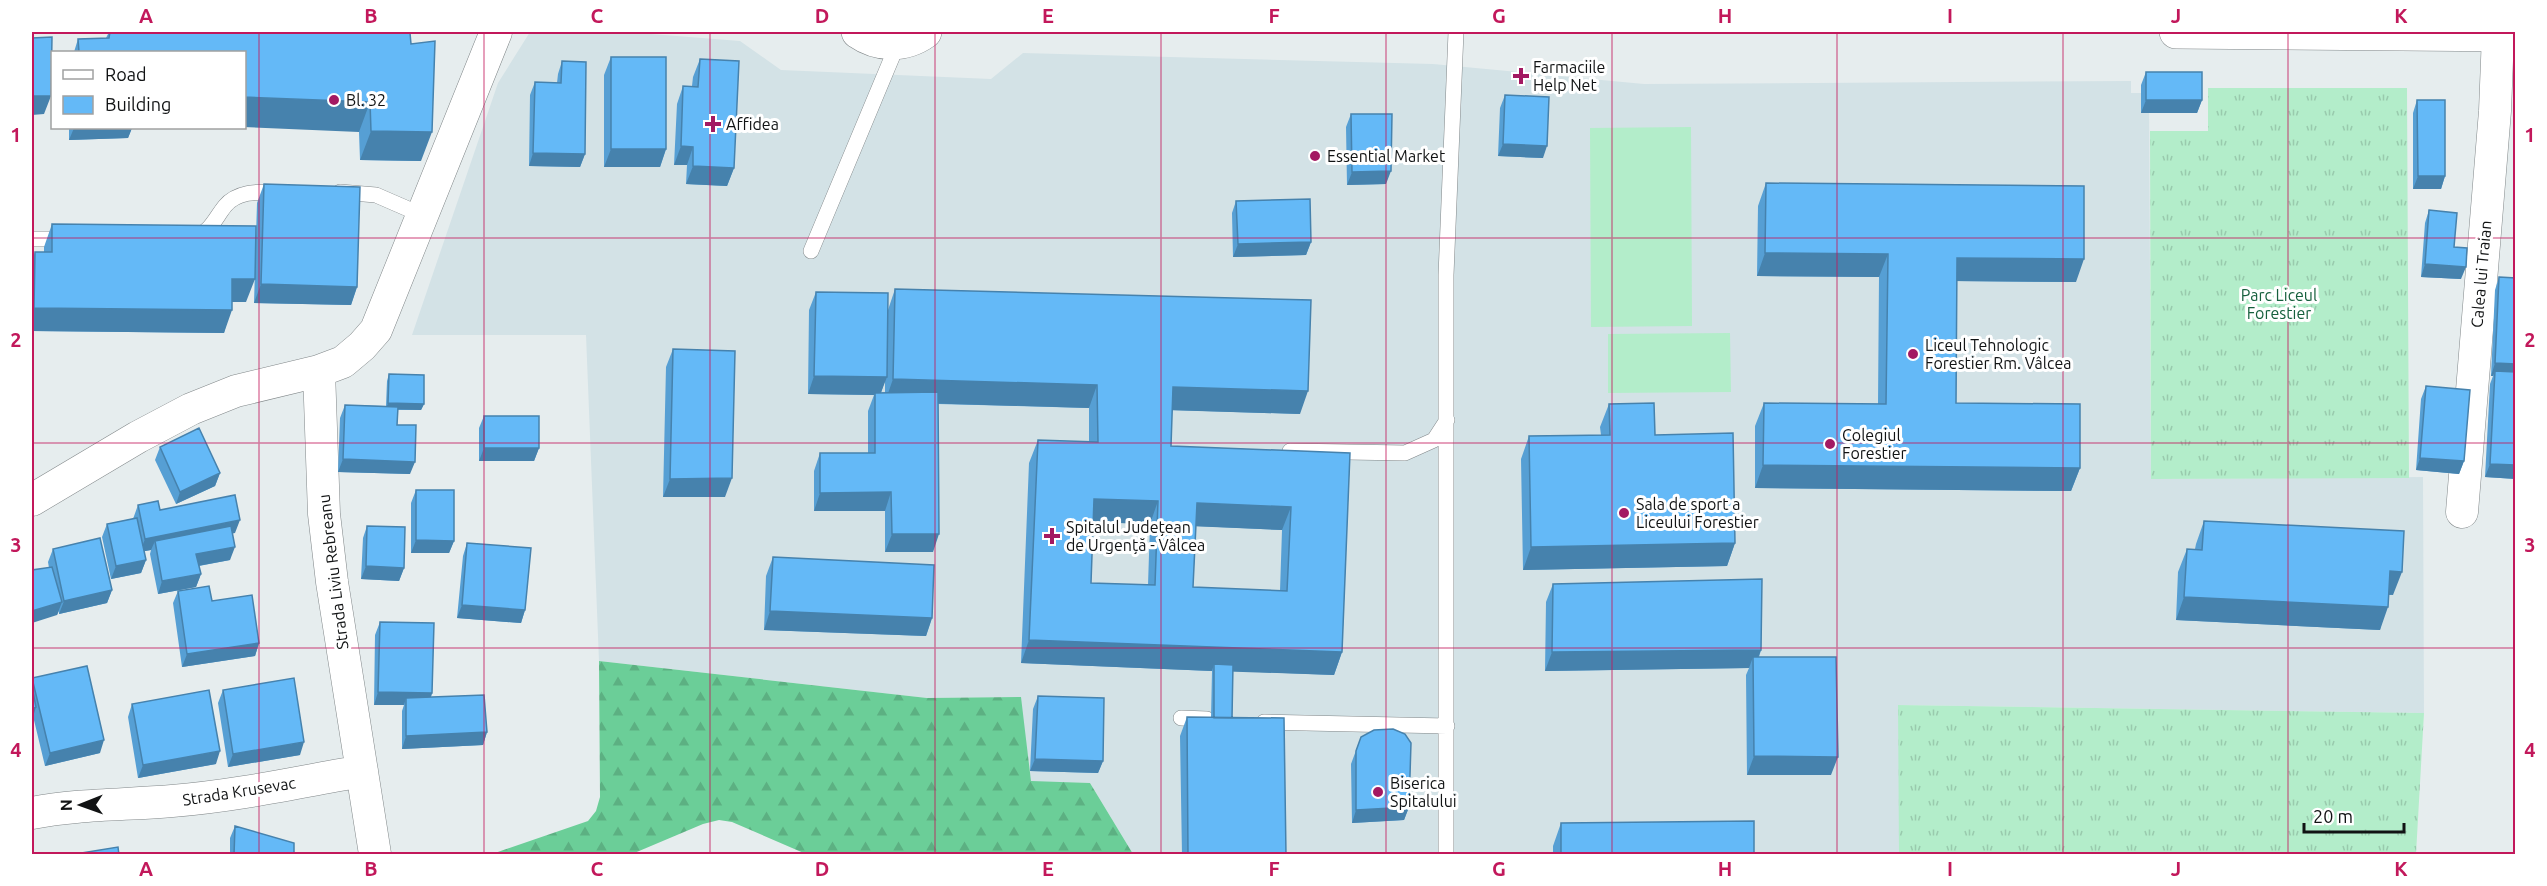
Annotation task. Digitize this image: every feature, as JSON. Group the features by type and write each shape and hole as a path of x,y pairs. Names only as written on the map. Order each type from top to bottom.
{"main road":[{"path":"858,32 878,42 912,37"},
{"name":"Calea lui Traian","path":"2176,32 2507,35"}],"street":[{"path":"32,500 138,437 191,410 236,391 319,371 343,362 362,346 376,330 496,32"},
{"name":"Calea lui Traian","path":"2462,512 2495,111 2507,35"},
{"name":"Strada Liviu Rebreanu","path":"319,371 324,514 330,571 362,771"},
{"path":"362,771 375,855"},
{"name":"Strada Krusevac","path":"32,813 85,806 217,796 362,771"}],"lane":[{"path":"1446,855 1446,275 1456,32"},
{"path":"811,250 912,37"},
{"path":"179,240 200,236 214,223 226,204 238,196 254,192 300,192"},
{"path":"323,192 376,195 422,215"},
{"path":"32,239 77,239"},
{"path":"1278,451 1405,453 1434,440 1447,420"},
{"path":"1181,718 1224,720"},
{"path":"1245,721 1447,726"}],"shaded area":[{"path":"530,32 626,32 740,41 781,70 991,79 1023,53 1433,64 1644,84 2131,81 2131,93 2149,93 2151,479 2423,477 2424,713 1899,705 1899,854 1133,854 1090,783 1031,782 1020,697 927,698 599,661 586,335 412,335 498,83"}],"green space":[{"name":"Parc Liceul Forestier","path":"2208,88 2407,88 2409,478 2151,479 2150,131 2208,131"},
{"path":"1691,127 1692,326 1591,327 1590,128"},
{"path":"1730,333 1731,392 1608,393 1608,334"},
{"path":"599,661 927,698 1021,697 1031,781 1090,783 1133,854 806,854 732,822 719,820 703,824 632,854 492,854 588,821 596,811 600,797"},
{"path":"1898,705 2424,713 2416,854 1899,854"}],"building":[{"path":"110,32 410,33 411,44 435,41 432,132 371,131 370,102 246,97 246,51 79,51 78,39 109,38"},
{"path":"52,37 51,96 32,96 32,38"},
{"path":"611,57 666,57 666,149 611,149"},
{"path":"700,59 739,61 734,168 693,166 693,147 681,146 683,86 698,87"},
{"path":"562,61 586,62 585,154 533,153 535,82 561,83"},
{"path":"2146,72 2202,72 2202,100 2146,100"},
{"path":"1505,95 1549,97 1547,146 1503,144"},
{"path":"2417,100 2445,100 2445,176 2418,176"},
{"path":"1351,114 1392,114 1391,171 1352,172"},
{"name":"Liceul Tehnologic Forestier Rm. Vâlcea","path":"1766,183 2084,186 2084,259 1957,258 1956,403 2080,404 2080,468 1763,465 1764,403 1886,404 1888,254 1765,253"},
{"path":"264,184 360,187 357,287 261,284"},
{"path":"1310,199 1311,242 1238,244 1236,201"},
{"path":"2429,210 2457,213 2454,247 2467,248 2466,267 2425,264"},
{"path":"52,224 256,226 255,279 232,279 232,310 34,308 35,252 52,252"},
{"path":"2499,277 2516,278 2516,364 2495,363"},
{"path":"895,289 1311,300 1308,391 1173,387 1171,446 1350,453 1342,652 1029,640 1038,440 1098,442 1097,385 893,379","holes":["1094,499 1158,501 1155,585 1091,583","1197,503 1291,507 1287,591 1193,587"]},
{"path":"816,292 888,293 887,377 814,376"},
{"path":"673,349 735,351 732,478 670,479"},
{"path":"2495,371 2516,372 2516,465 2490,464"},
{"path":"389,374 424,375 424,404 388,403"},
{"path":"2426,386 2470,390 2464,461 2420,458"},
{"path":"938,392 939,534 892,534 891,492 820,493 820,453 875,453 875,393"},
{"name":"Sala de sport a Liceului Forestier","path":"1654,403 1655,435 1733,433 1735,543 1531,547 1529,436 1610,435 1609,404"},
{"path":"345,405 398,407 397,425 416,425 415,462 343,459"},
{"path":"484,416 539,416 539,448 484,448"},
{"path":"199,428 220,473 180,492 160,447"},
{"path":"416,490 454,490 454,541 416,540"},
{"path":"235,495 240,520 145,539 138,505 158,501 160,510"},
{"path":"137,518 146,560 116,566 107,524"},
{"path":"2204,521 2404,531 2402,572 2390,571 2388,607 2184,597 2187,549 2202,550"},
{"path":"231,526 235,547 196,554 201,574 162,581 155,541"},
{"path":"367,526 405,527 404,568 366,566"},
{"path":"100,538 112,590 64,601 53,549"},
{"path":"467,543 531,548 525,610 462,605"},
{"path":"773,557 934,565 932,618 770,611"},
{"path":"52,567 62,602 32,611 32,570"},
{"path":"1762,579 1761,650 1552,652 1553,584"},
{"path":"209,586 212,601 252,595 259,643 187,654 178,591"},
{"path":"380,622 434,623 432,693 378,692"},
{"path":"1753,657 1836,657 1838,757 1754,756"},
{"path":"1214,664 1233,665 1232,718 1214,718"},
{"path":"87,666 104,740 50,753 32,678"},
{"path":"294,678 304,742 233,754 223,690"},
{"path":"32,687 36,707 32,709"},
{"path":"209,690 220,751 143,765 132,704"},
{"path":"484,695 487,732 406,736 406,698"},
{"path":"1038,696 1104,698 1103,761 1035,759"},
{"path":"1187,717 1284,718 1286,855 1188,855"},
{"name":"Biserica Spitalului","path":"1393,729 1405,734 1411,743 1409,807 1356,810 1356,751 1361,737 1374,730"},
{"path":"1754,821 1754,855 1561,855 1561,823"},
{"path":"235,826 294,843 294,855 234,855"},
{"path":"118,847 119,855 69,855"}],"place":[{"name":"Farmaciile Help Net","path":"1521,76"},
{"name":"Bl. 32","path":"334,100"},
{"name":"Affidea","path":"713,124"},
{"name":"Essential Market","path":"1315,156"},
{"name":"Liceul Tehnologic Forestier Rm. Vâlcea","path":"1913,354"},
{"name":"Colegiul Forestier","path":"1830,444"},
{"name":"Sala de sport a Liceului Forestier","path":"1624,513"},
{"name":"Spitalul Județean de Urgență - Vâlcea","path":"1052,536"},
{"name":"Biserica Spitalului","path":"1378,792"}]}
